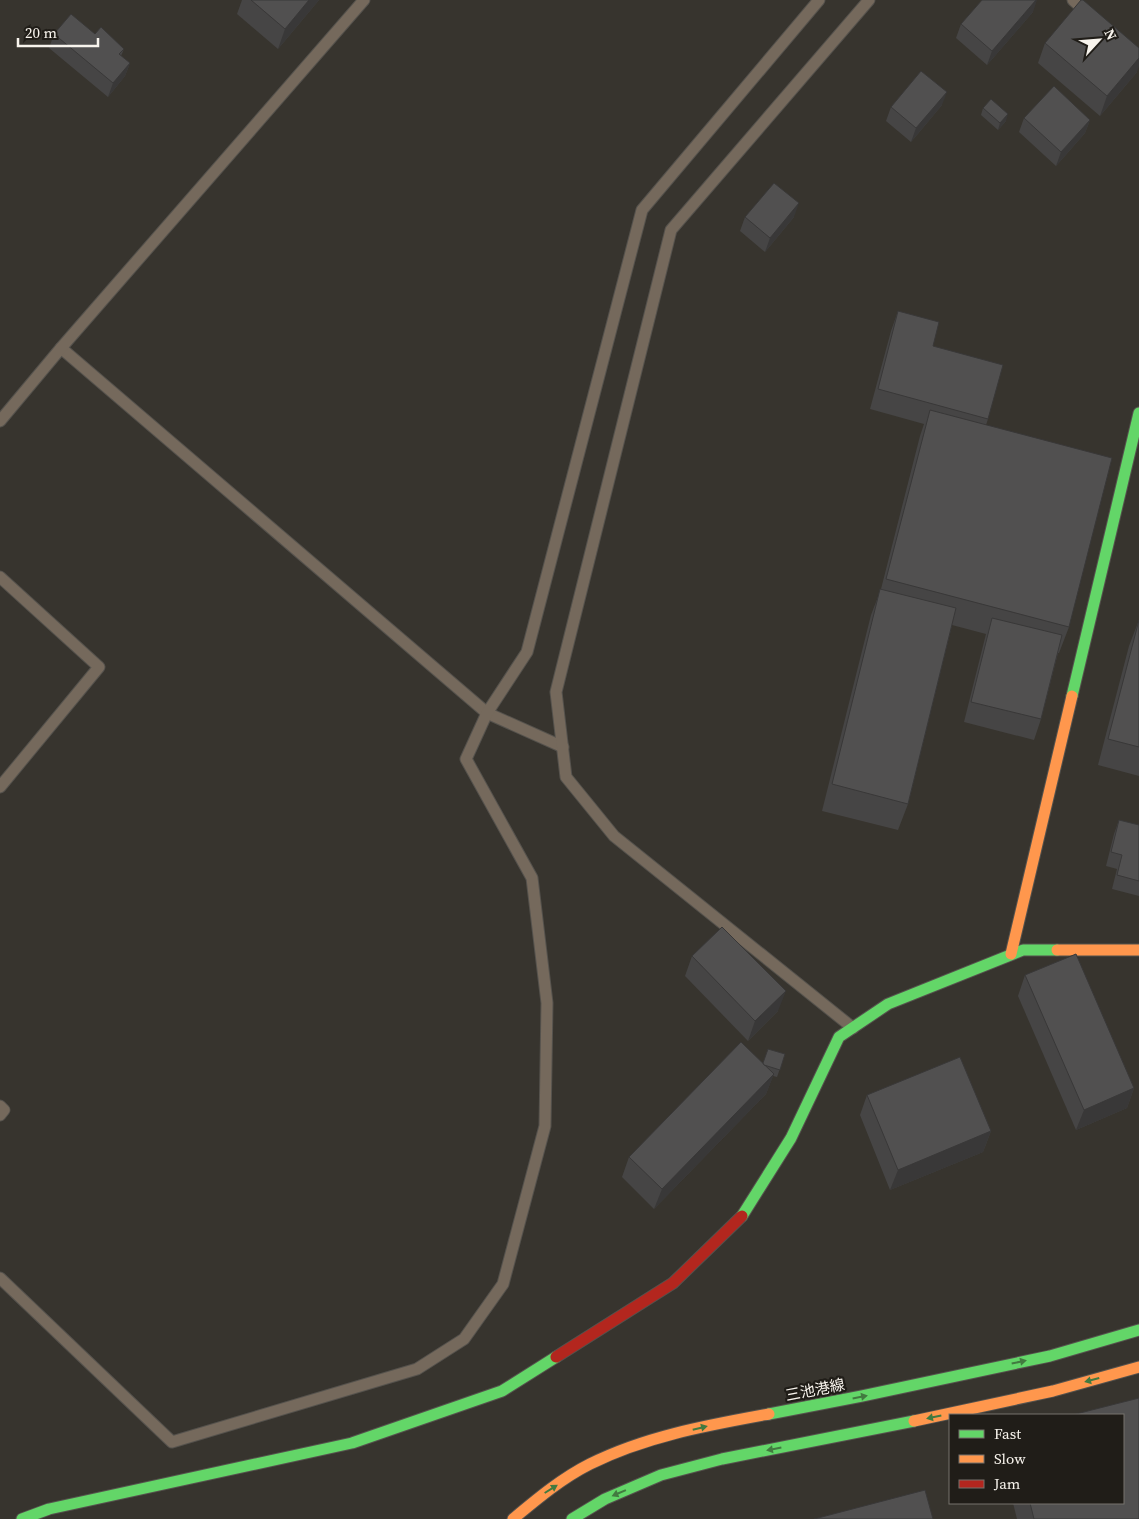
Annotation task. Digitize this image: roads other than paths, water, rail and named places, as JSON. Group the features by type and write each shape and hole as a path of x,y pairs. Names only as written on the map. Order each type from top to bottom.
{"street":[{"path":"1011,954 1139,413"},
{"path":"22,1519 49,1509 352,1443 502,1391 673,1284 739,1220 791,1138 839,1037 888,1004 1023,950 1139,950"},
{"name":"三池港線","path":"513,1519 540,1496 590,1464 646,1441 714,1424 862,1396 1050,1356 1139,1330"},
{"path":"572,1519 605,1499 661,1475 714,1461 1053,1391 1139,1367"}],"lane":[{"path":"0,421 61,348 364,0"},
{"path":"0,1278 172,1442 417,1369 464,1339 503,1284 545,1126 547,1003 532,878 466,759 487,712 528,652 642,210 819,0"},
{"path":"853,1028 614,836 566,777 556,692 671,230 869,0"},
{"path":"1073,0 1095,18"},
{"path":"61,348 487,712 563,748"},
{"path":"0,577 99,667 0,787"},
{"path":"0,1106 4,1110 0,1115"}]}
